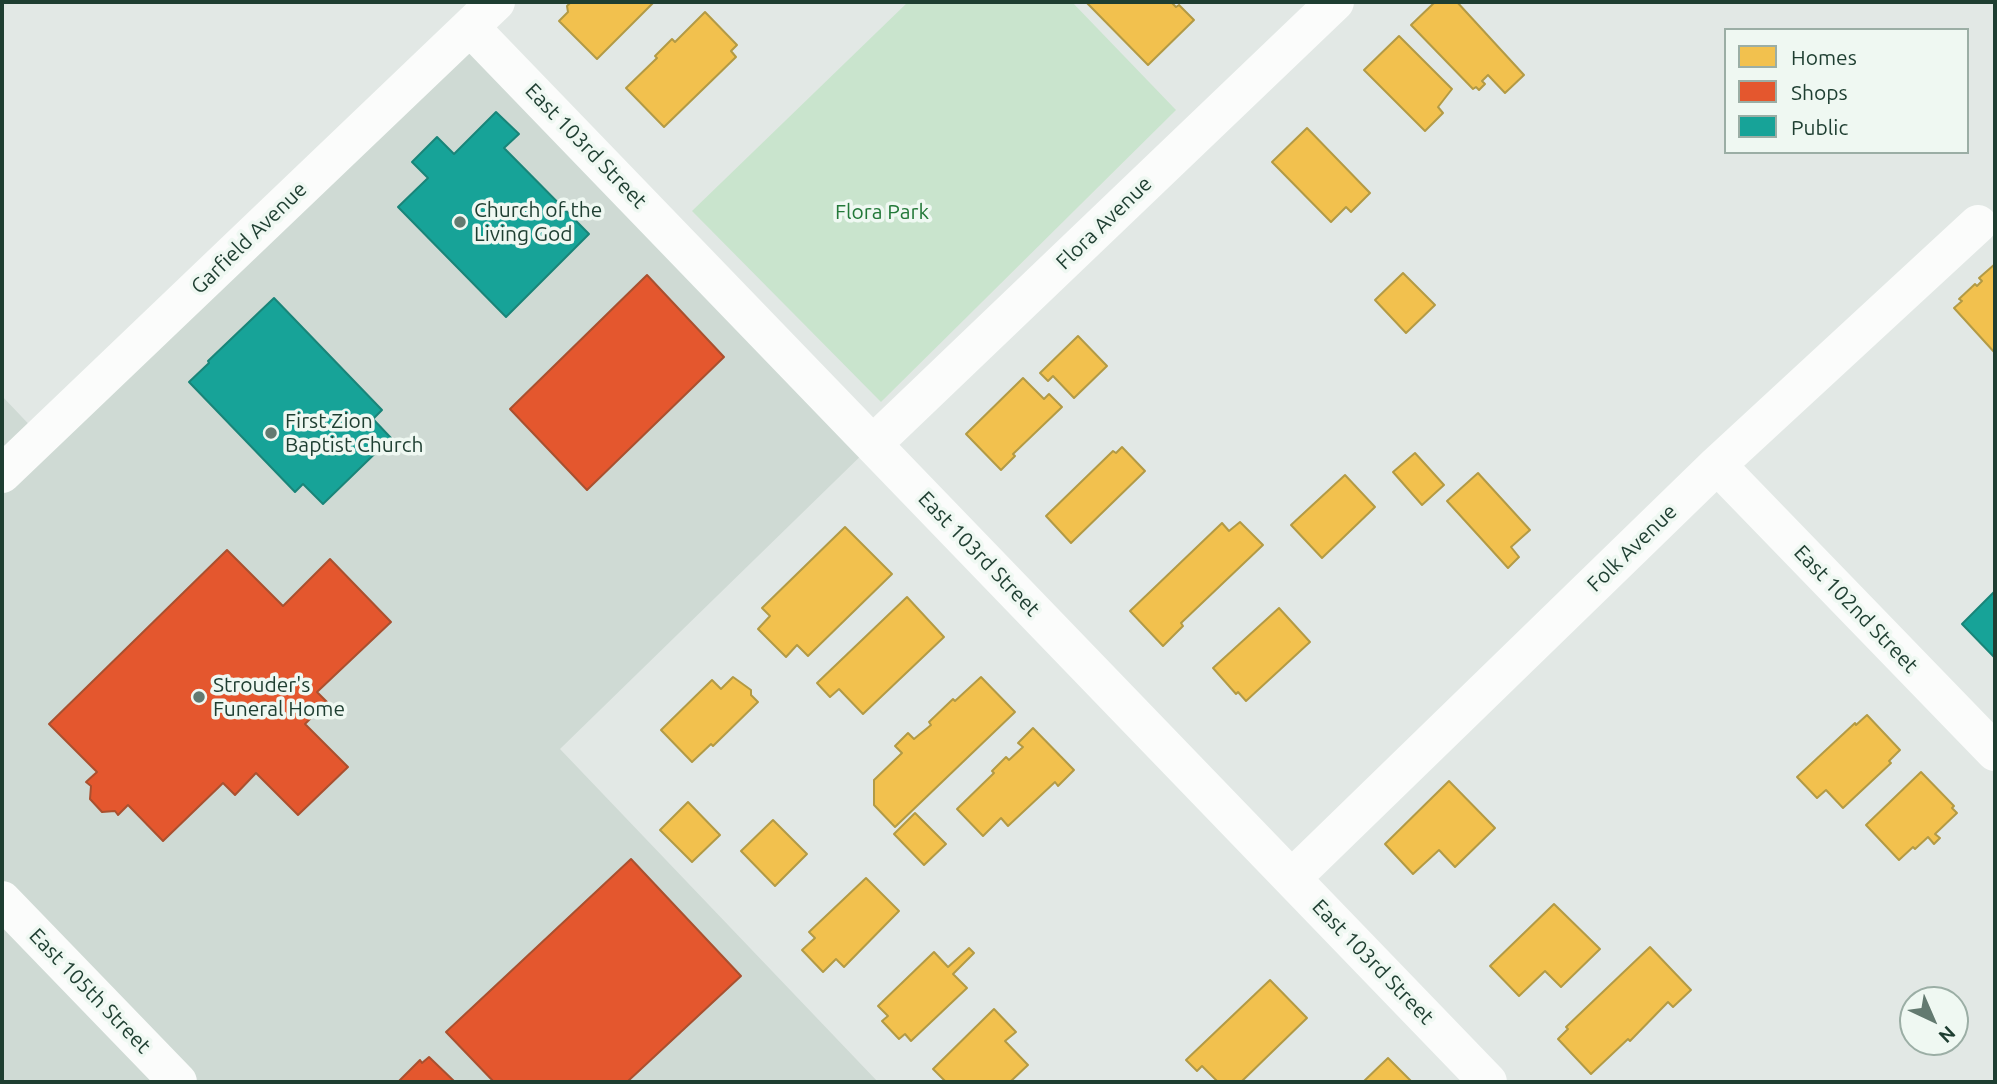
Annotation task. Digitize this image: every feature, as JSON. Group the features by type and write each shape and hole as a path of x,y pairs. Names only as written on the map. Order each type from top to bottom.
{"street":[{"name":"Flora Avenue","path":"873,444 1335,2"},
{"name":"East 103rd Street","path":"483,14 873,444 1488,1082"},
{"name":"Garfield Avenue","path":"2,474 483,14"},
{"name":"Folk Avenue","path":"1292,878 1717,465 1978,224"},
{"name":"East 102nd Street","path":"1717,465 1995,752"},
{"name":"East 105th Street","path":"2,900 178,1082"}],"shaded area":[{"path":"470,27 873,444 560,749 878,1082 2,1082 2,396 40,436"}],"green space":[{"name":"Flora Park","path":"908,2 1072,2 1176,110 881,402 692,211"}],"building: Homes":[{"path":"571,2 654,2 597,59 559,21 568,12 567,6"},
{"path":"1086,2 1171,2 1176,7 1179,5 1194,20 1148,65"},
{"path":"1435,2 1457,2 1524,75 1505,93 1488,75 1479,90 1476,87 1473,89 1411,25"},
{"path":"705,12 737,45 731,51 736,57 664,127 626,88 672,39 675,42"},
{"path":"1399,36 1452,89 1438,107 1443,113 1425,131 1364,70"},
{"path":"1307,128 1370,193 1351,212 1346,207 1331,222 1272,162"},
{"path":"1995,264 1995,353 1954,308 1962,301 1959,299 1975,284 1977,286 1982,281 1979,278"},
{"path":"1403,273 1435,305 1406,333 1375,300"},
{"path":"1078,336 1107,366 1074,398 1053,376 1048,381 1040,373"},
{"path":"1023,378 1044,399 1049,394 1062,407 1013,454 1015,456 1001,470 966,434"},
{"path":"1122,447 1145,471 1071,543 1046,516 1113,451 1116,453"},
{"path":"1415,453 1444,485 1422,505 1393,472"},
{"path":"1478,473 1530,530 1511,547 1519,557 1508,568 1447,501"},
{"path":"1345,475 1375,507 1322,558 1291,525"},
{"path":"1240,522 1263,545 1181,623 1183,626 1163,646 1130,611 1222,523 1229,531"},
{"path":"845,527 892,574 808,656 797,645 786,657 758,629 770,616 762,608"},
{"path":"907,597 944,637 863,714 839,689 830,697 817,683"},
{"path":"1279,608 1310,642 1246,701 1238,692 1236,694 1213,668"},
{"path":"733,677 751,690 751,695 758,702 713,746 711,744 692,762 661,730 712,680 721,689"},
{"path":"981,677 1015,712 895,827 874,805 874,780 902,753 895,746 908,733 914,739 931,725 929,722 953,699 955,701"},
{"path":"1867,715 1900,750 1889,761 1891,763 1843,808 1826,790 1817,798 1797,777"},
{"path":"1033,728 1074,770 1058,786 1055,782 1008,826 1001,818 983,836 957,809 994,773 992,771 1006,757 1009,760 1023,747 1018,743"},
{"path":"1921,772 1954,806 1952,808 1957,813 1935,834 1940,838 1934,844 1928,837 1899,860 1866,825"},
{"path":"1449,781 1495,828 1455,867 1439,850 1413,874 1385,844"},
{"path":"688,802 720,835 692,862 660,830"},
{"path":"915,813 946,844 924,865 894,834"},
{"path":"773,820 807,854 775,886 741,851"},
{"path":"866,878 899,911 844,967 836,959 823,972 802,950 815,938 809,932"},
{"path":"1554,904 1600,949 1561,987 1545,971 1519,996 1490,966"},
{"path":"1650,947 1691,990 1673,1007 1668,1002 1630,1041 1628,1039 1591,1074 1558,1039 1568,1029 1566,1027"},
{"path":"969,948 974,953 953,974 967,988 911,1041 905,1034 899,1039 882,1021 888,1016 878,1006 934,952 948,967"},
{"path":"1270,980 1307,1018 1241,1082 1218,1082 1202,1066 1197,1071 1186,1060"},
{"path":"994,1009 1016,1032 1005,1041 1028,1065 1010,1082 946,1082 933,1069"},
{"path":"1388,1058 1412,1082 1363,1082"}],"building: Shops":[{"path":"647,275 724,357 587,490 510,409"},
{"name":"Strouder's Funeral Home","path":"227,550 283,606 330,559 391,622 317,692 327,702 305,724 348,767 298,815 256,773 235,795 223,783 163,841 128,805 118,815 115,811 102,812 90,799 91,786 86,782 97,772 49,724"},
{"path":"631,859 741,976 627,1082 494,1082 446,1032"},
{"path":"429,1057 455,1082 398,1082 420,1060 422,1063"}],"building: Public":[{"path":"496,112 519,134 504,148 589,234 506,317 398,207 428,178 412,162 437,137 454,154"},
{"path":"274,298 382,410 373,419 391,438 323,504 303,484 295,492 189,382"},
{"path":"1995,591 1995,658 1962,624"}],"place":[{"name":"Church of the Living God","path":"460,222"},
{"name":"First Zion Baptist Church","path":"271,433"},
{"name":"Strouder's Funeral Home","path":"199,697"}]}
